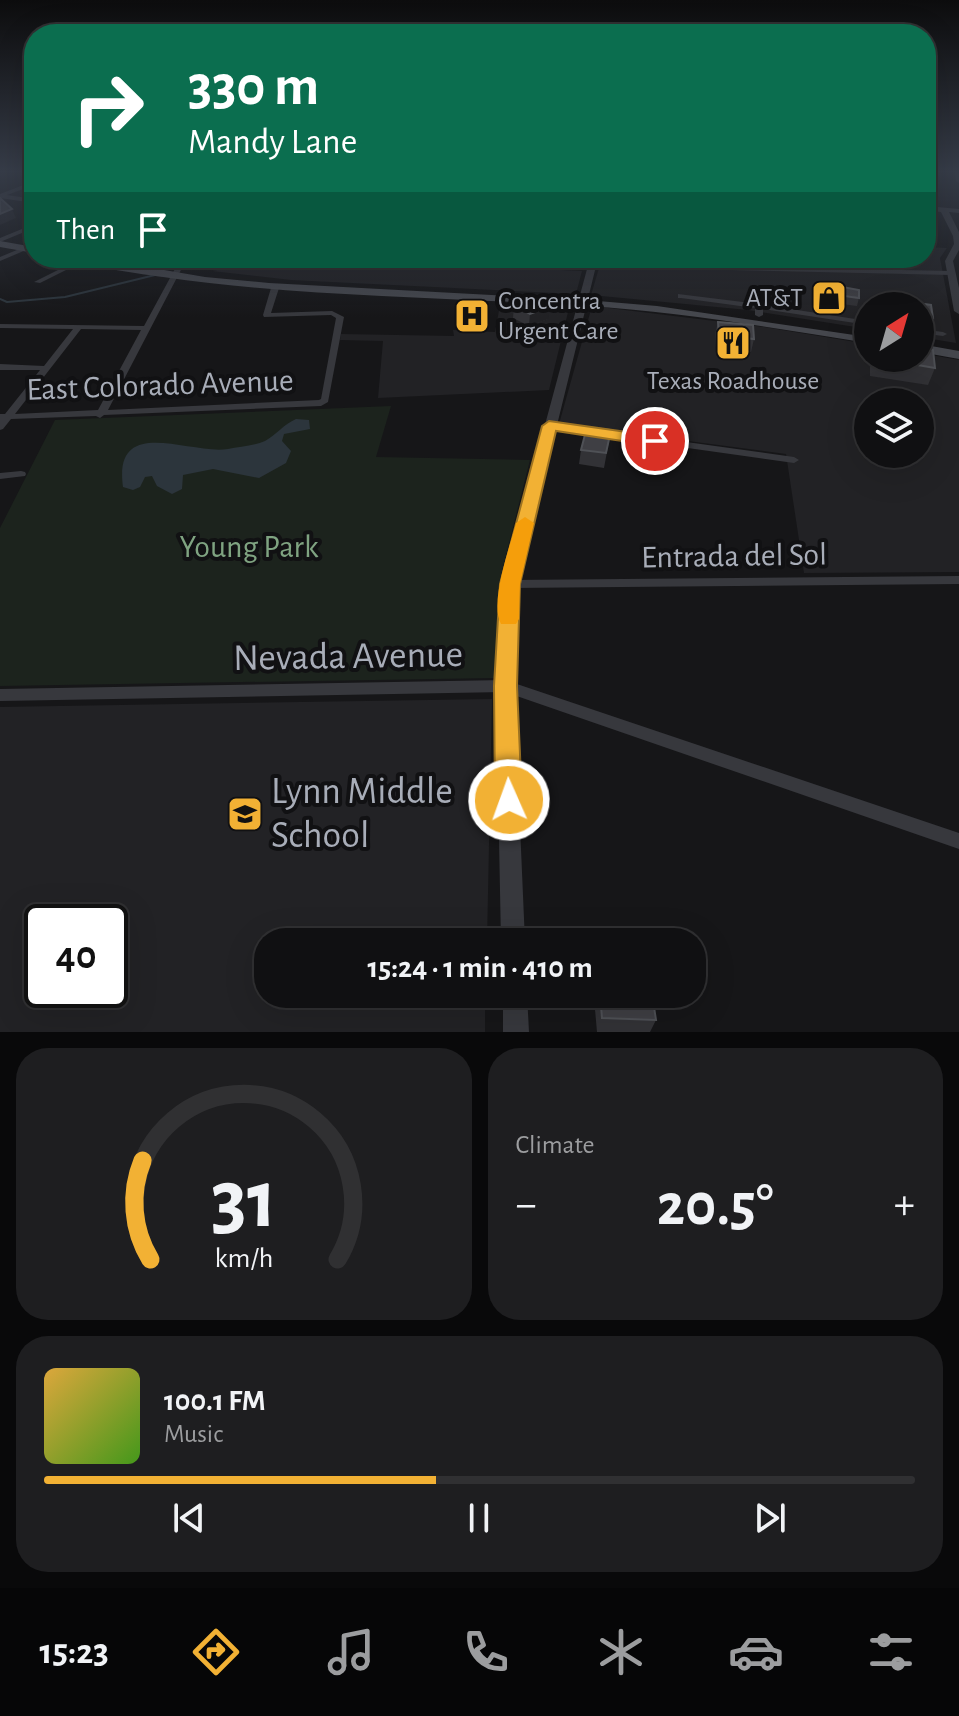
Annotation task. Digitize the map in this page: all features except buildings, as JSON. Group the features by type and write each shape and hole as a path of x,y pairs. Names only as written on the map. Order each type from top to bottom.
{"main road":[{"path":"1,240 24,246"},
{"path":"154,268 282,282 758,314 854,330"},
{"path":"172,268 275,288 583,300"},
{"path":"758,314 854,337"},
{"path":"934,342 959,346"},
{"path":"934,351 959,355"}],"street":[{"path":"949,220 958,244 949,261 959,311"},
{"path":"1,240 24,230"},
{"path":"0,259 24,250"},
{"path":"38,282 65,268"},
{"path":"513,928 505,686 510,584 592,268"},
{"path":"789,268 951,273"},
{"path":"100,415 178,269"},
{"name":"East Colorado Avenue","path":"3,417 321,403 325,400 340,317 332,313 267,315 275,288"},
{"path":"681,296 758,314 854,322"},
{"path":"0,326 147,328"},
{"path":"0,427 3,417 79,327"},
{"path":"934,333 943,334"},
{"path":"0,367 44,368"},
{"path":"549,426 794,460"},
{"path":"0,476 21,474"},
{"name":"Entrada del Sol","path":"510,584 959,580"},
{"name":"Nevada Avenue","path":"0,695 505,686 959,841"},
{"path":"515,1008 516,1032"}],"shaded area":[{"path":"936,247 947,248 940,258 956,343 934,339 934,292 854,292 854,327 748,310 591,295 599,268 936,268"},
{"path":"227,268 537,268 582,271 576,294 291,280 212,271"},
{"path":"500,305 569,308 549,390 378,398 383,341 340,340 341,334 454,336 453,330 495,332"},
{"path":"592,306 764,327 854,342 854,372 934,372 934,356 959,360 959,572 804,573 786,454 559,424"},
{"path":"296,419 309,420 310,429 284,434 282,441 291,451 286,463 259,478 213,469 183,475 182,489 172,494 157,486 152,476 145,477 140,487 133,490 123,487 123,465 130,451 142,444 228,449 265,441"},
{"name":"Lynn Middle School","path":"492,699 487,928 254,928 254,1008 485,1008 485,1032 0,1032 0,707"}],"green space":[{"name":"Young Park","path":"391,406 376,457 530,460 499,583 495,678 0,686 0,528 55,420"}],"waterway":[{"path":"0,299 7,302 65,297 155,275"}],"slow traffic":[{"path":"509,619 510,584 525,523"}],"place":[{"name":"AT&T","path":"829,298"},
{"name":"Concentra Urgent Care","path":"472,316"},
{"name":"Texas Roadhouse","path":"733,343"},
{"name":"Lynn Middle School","path":"245,814"}],"route":[{"path":"509,800 505,686 510,584 549,426 655,441"}]}
